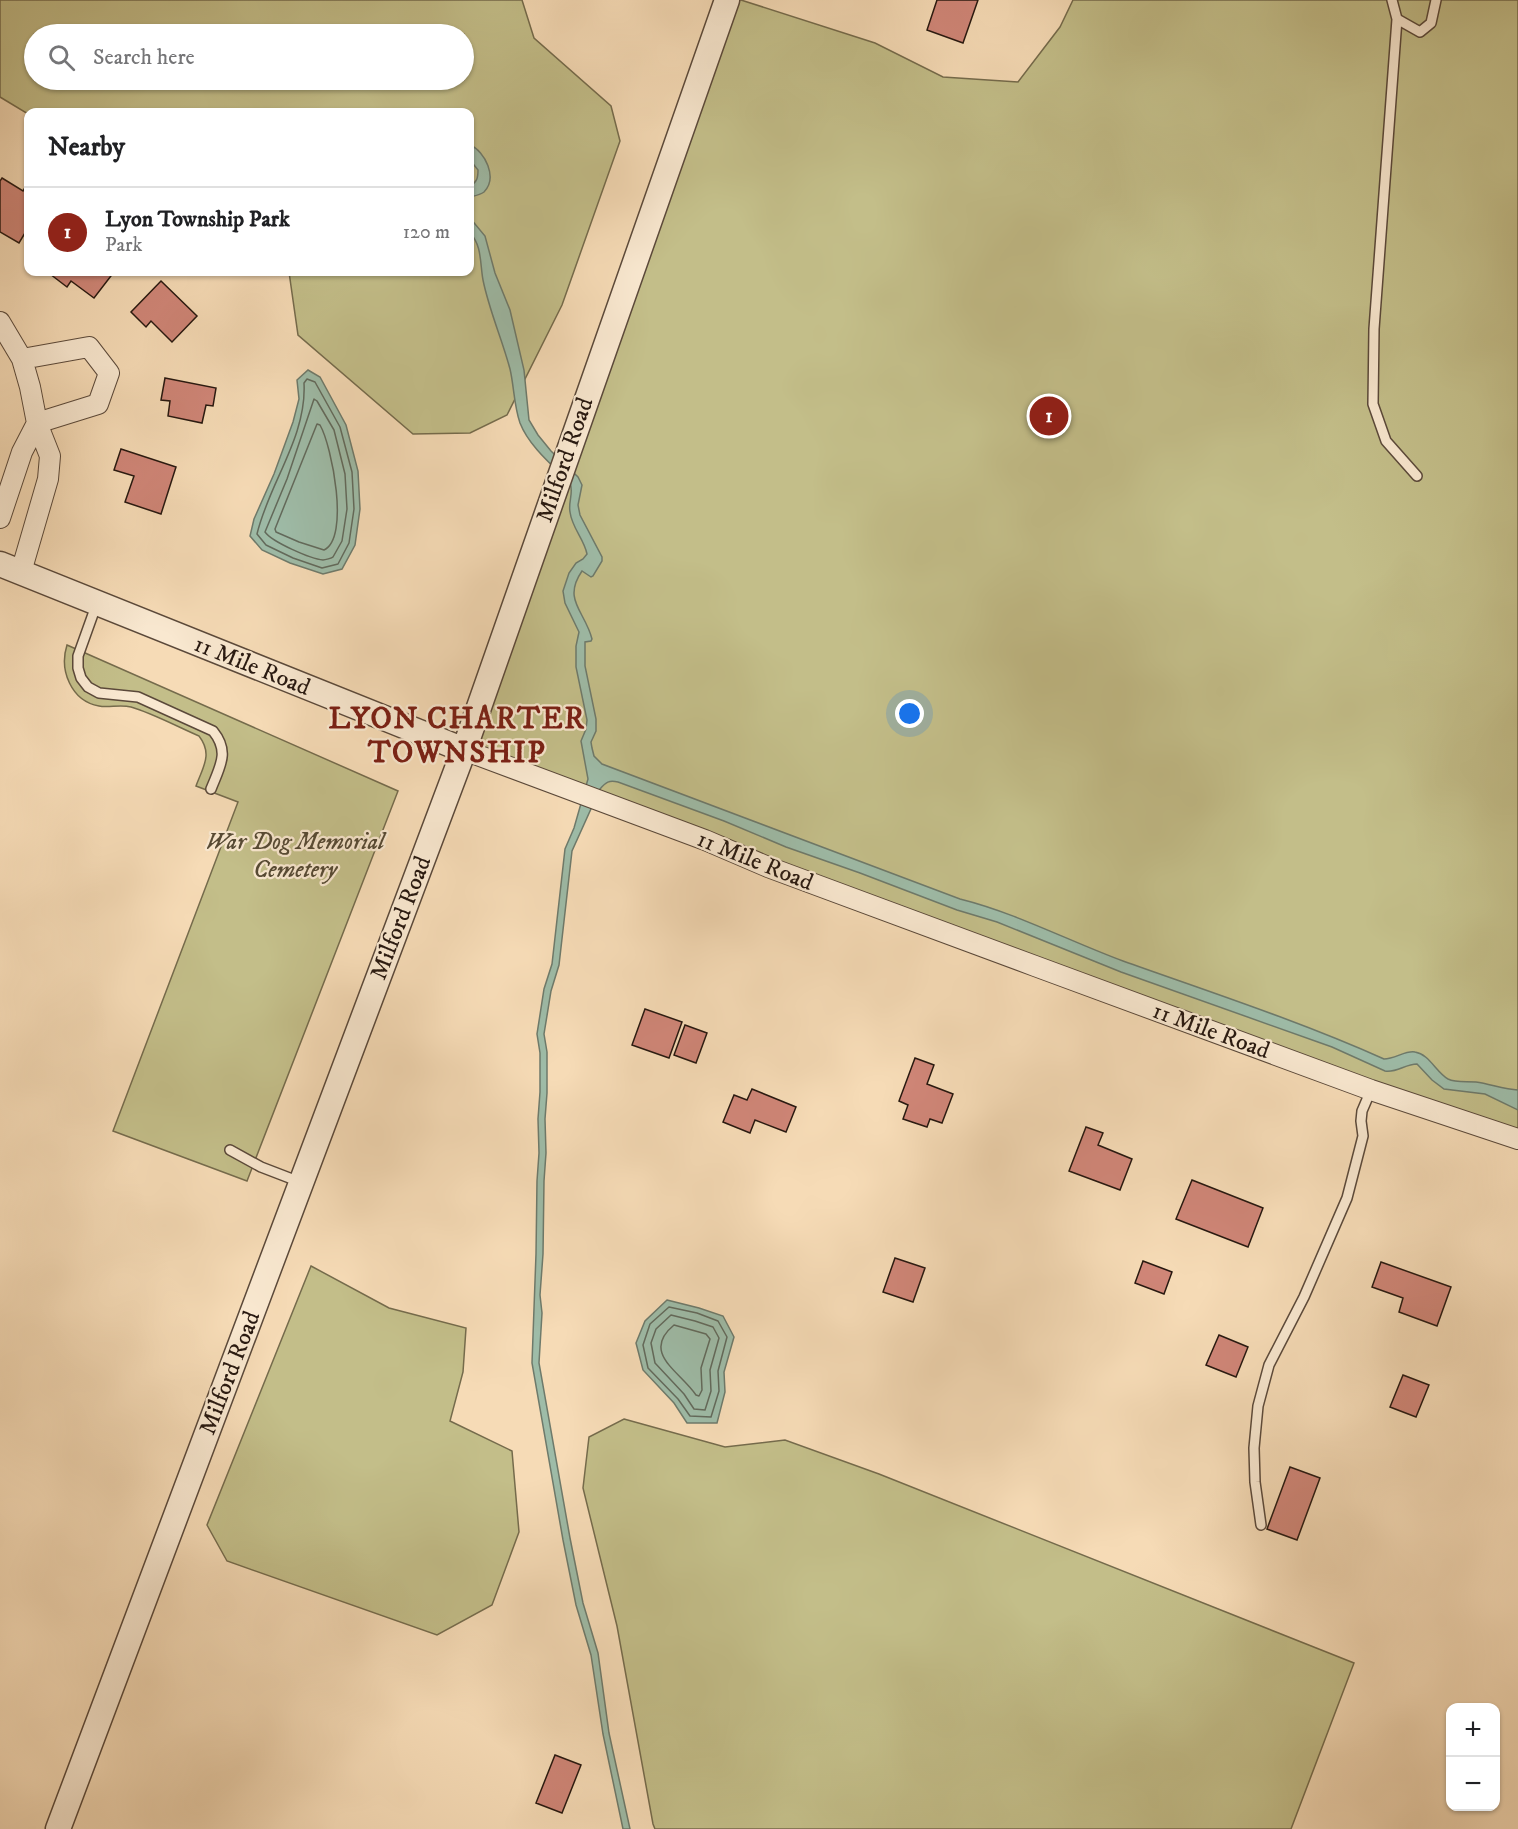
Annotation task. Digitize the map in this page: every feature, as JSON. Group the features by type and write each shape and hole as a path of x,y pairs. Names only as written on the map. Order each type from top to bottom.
{"street":[{"name":"Milford Road","path":"58,1829 464,750 727,0"},
{"path":"0,322 22,359 37,423 50,456 48,479 10,568"},
{"path":"0,518 22,452 37,423 98,404 109,374 89,347 22,359"},
{"name":"11 Mile Road","path":"10,568 464,750 705,840 768,867 1371,1090 1518,1139"}],"lane":[{"path":"1392,0 1397,19 1374,329 1372,404 1386,441 1417,476"},
{"path":"1397,19 1420,32 1431,23 1436,0"},
{"path":"97,603 78,656 81,678 88,687 99,693 138,697 213,730 221,740 223,749 222,759 211,789"},
{"path":"1262,1525 1255,1482 1254,1448 1261,1396 1269,1365 1304,1296 1347,1198 1363,1136 1362,1111 1371,1090"},
{"path":"230,1150 261,1167 302,1183"}],"green space":[{"path":"0,0 522,0 534,38 611,106 620,141 562,305 507,415 470,433 413,434 298,335 290,276 474,276 474,108 24,108 24,112 0,97"},
{"path":"727,0 741,0 875,43 943,77 1018,82 1060,27 1073,0 1518,0 1518,1137 464,750"},
{"name":"War Dog Memorial Cemetery","path":"67,645 398,791 247,1181 113,1131 238,802 196,786 206,755 199,736 156,716 127,706 99,706 81,698 74,691 66,674"},
{"path":"311,1266 389,1308 466,1328 463,1372 450,1421 512,1451 519,1532 492,1605 437,1635 227,1561 207,1525"},
{"path":"624,1419 725,1447 785,1440 879,1474 1354,1663 1291,1829 655,1829 617,1626 583,1488 589,1437"}],"water":[{"path":"474,147 485,159 490,180 484,192 474,196 474,183 477,180 478,170 474,165"},
{"path":"474,223 485,236 495,273 510,310 524,370 529,420 551,451 578,477 582,485 578,505 580,515 602,557 593,576 582,571 574,590 577,605 592,639 585,642 585,666 596,719 596,731 591,742 594,756 602,764 960,899 1022,919 1123,961 1287,1019 1384,1059 1408,1052 1420,1053 1448,1079 1518,1090 1518,1110 1485,1094 1444,1089 1417,1064 1385,1071 1332,1047 1121,972 997,922 957,910 786,847 724,821 618,782 610,781 604,785 600,789 572,851 559,965 551,991 544,1034 547,1052 547,1093 539,1363 570,1538 583,1603 598,1653 609,1733 630,1829 623,1829 603,1734 591,1655 576,1605 532,1363 540,1092 540,1053 537,1034 544,989 552,964 565,849 574,828 588,779 581,741 587,720 576,667 579,632 565,603 563,591 569,573 587,554 571,518 570,483 535,447 520,423 510,369 483,280 477,243 474,238"},
{"path":"308,370 320,377 346,425 358,471 360,509 355,545 342,569 323,574 290,563 262,550 250,536 254,519 293,422 299,399 297,380"},
{"path":"667,1300 723,1316 734,1337 724,1372 725,1392 717,1423 687,1423 674,1403 643,1370 636,1343 645,1321"}],"building":[{"path":"937,0 978,0 963,43 927,30"},
{"path":"2,178 23,191 24,189 24,235 19,243 0,232 0,181"},
{"path":"53,276 111,276 94,298 71,281 67,287"},
{"path":"161,281 197,316 172,342 151,321 146,327 131,312"},
{"path":"165,378 216,388 213,406 206,405 202,423 168,416 170,401 161,400"},
{"path":"121,449 176,467 161,514 125,502 134,476 114,470"},
{"path":"645,1009 682,1022 669,1058 632,1045"},
{"path":"685,1025 707,1033 696,1063 674,1055"},
{"path":"915,1058 934,1065 927,1084 953,1094 942,1123 930,1119 927,1127 903,1119 908,1105 899,1101"},
{"path":"752,1089 796,1107 786,1132 755,1120 750,1133 723,1122 734,1095 747,1100"},
{"path":"1086,1127 1103,1133 1098,1145 1132,1159 1120,1190 1069,1171"},
{"path":"1192,1180 1263,1208 1248,1247 1176,1219"},
{"path":"895,1258 925,1268 913,1302 883,1292"},
{"path":"1143,1261 1172,1272 1164,1294 1135,1283"},
{"path":"1381,1262 1451,1287 1437,1326 1399,1312 1403,1298 1372,1287"},
{"path":"1219,1335 1248,1347 1236,1377 1206,1365"},
{"path":"1403,1375 1429,1385 1416,1417 1390,1407"},
{"path":"1290,1467 1320,1478 1297,1540 1267,1529"},
{"path":"555,1755 581,1765 562,1813 536,1803"}],"place":[{"name":"Lyon Township Park","path":"1049,416"}],"district":[{"name":"LYON CHARTER TOWNSHIP","path":"457,736"}]}
